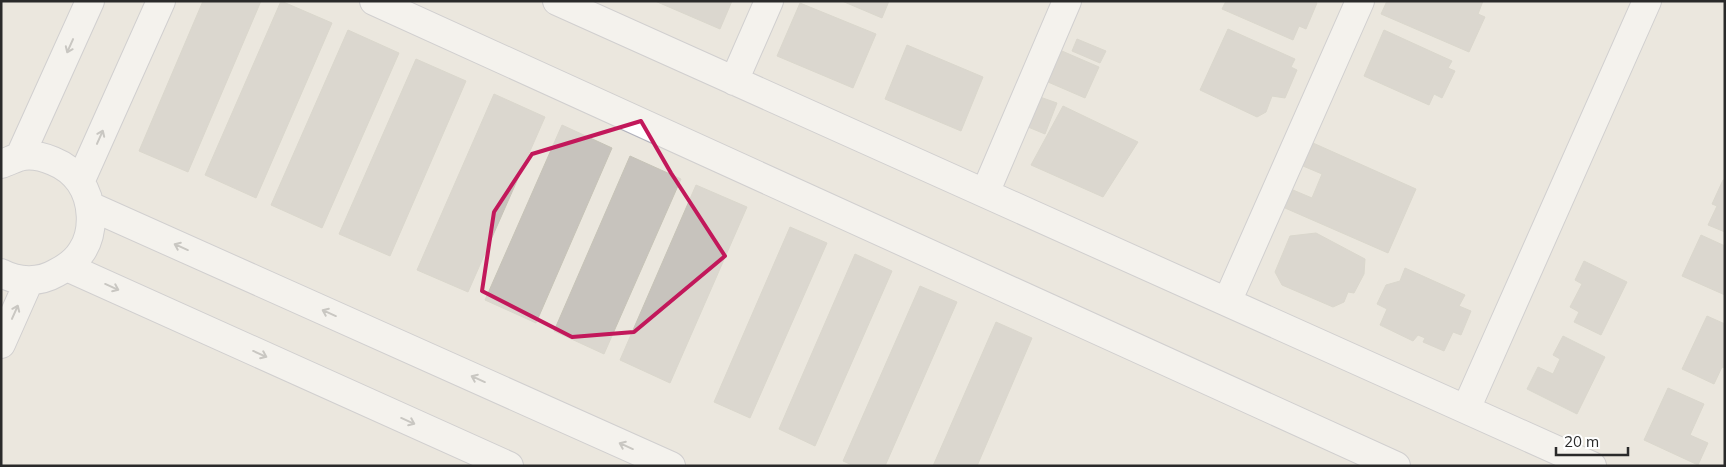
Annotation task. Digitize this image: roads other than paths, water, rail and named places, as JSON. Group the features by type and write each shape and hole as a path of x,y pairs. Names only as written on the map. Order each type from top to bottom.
{"street":[{"path":"11,160 90,1"},
{"path":"1,273 11,278 29,280 50,277 68,267 83,250 90,229 85,194 162,1"},
{"path":"374,1 1396,466"},
{"path":"557,1 1592,466"},
{"path":"734,80 769,1"},
{"path":"985,193 1067,1"},
{"path":"1227,302 1360,1"},
{"path":"1466,409 1646,1"},
{"path":"11,160 43,157 64,166 85,194 671,466"},
{"path":"68,267 508,466"},
{"path":"1,344 29,280"}]}
